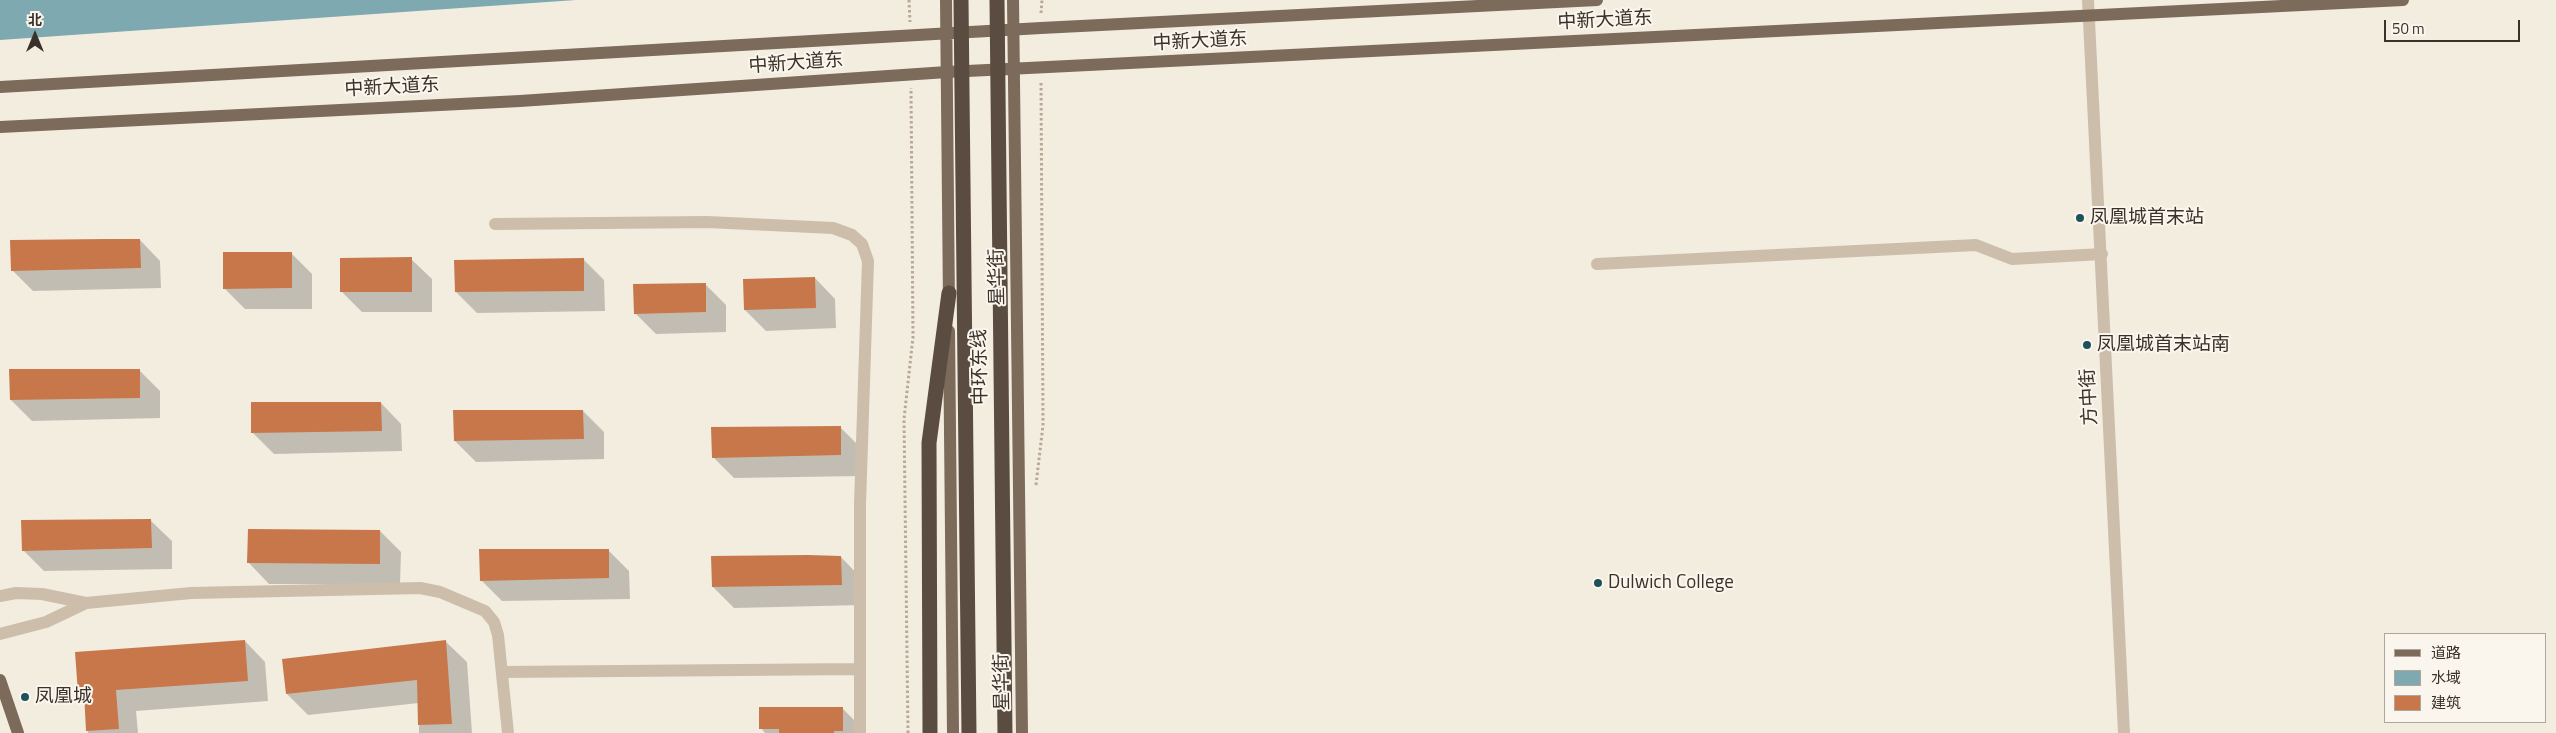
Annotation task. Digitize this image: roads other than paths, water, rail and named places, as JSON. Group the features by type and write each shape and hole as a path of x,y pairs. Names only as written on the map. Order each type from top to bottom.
{"highway":[{"name":"中环东线","path":"961,0 969,733"},
{"name":"中环东线","path":"997,0 1005,733"},
{"path":"930,733 929,443 949,293"}],"main road":[{"path":"946,0 953,733"},
{"name":"星华街","path":"1013,0 1022,733"},
{"name":"中新大道东","path":"0,87 1041,28 1597,0"},
{"name":"中新大道东","path":"0,128 510,101 947,72 2403,0"},
{"path":"0,680 18,733"}],"street":[{"name":"方中街","path":"2088,0 2091,15 2124,733"},
{"path":"495,224 707,222 833,228 852,235 862,244 868,261 860,504 860,733"},
{"path":"1597,264 1976,245 2012,258 2102,254"},
{"path":"0,596 16,593 42,594 86,603 190,593 420,588 440,592 485,611 494,622 498,634 508,733"},
{"path":"0,634 46,622 86,603"},
{"path":"502,672 859,668"}],"water":[{"path":"0,0 576,0 0,40"}],"place":[{"name":"凤凰城首末站","path":"2080,218"},
{"name":"凤凰城首末站南","path":"2087,345"},
{"name":"Dulwich College","path":"1598,583"},
{"name":"凤凰城","path":"25,697"}]}
